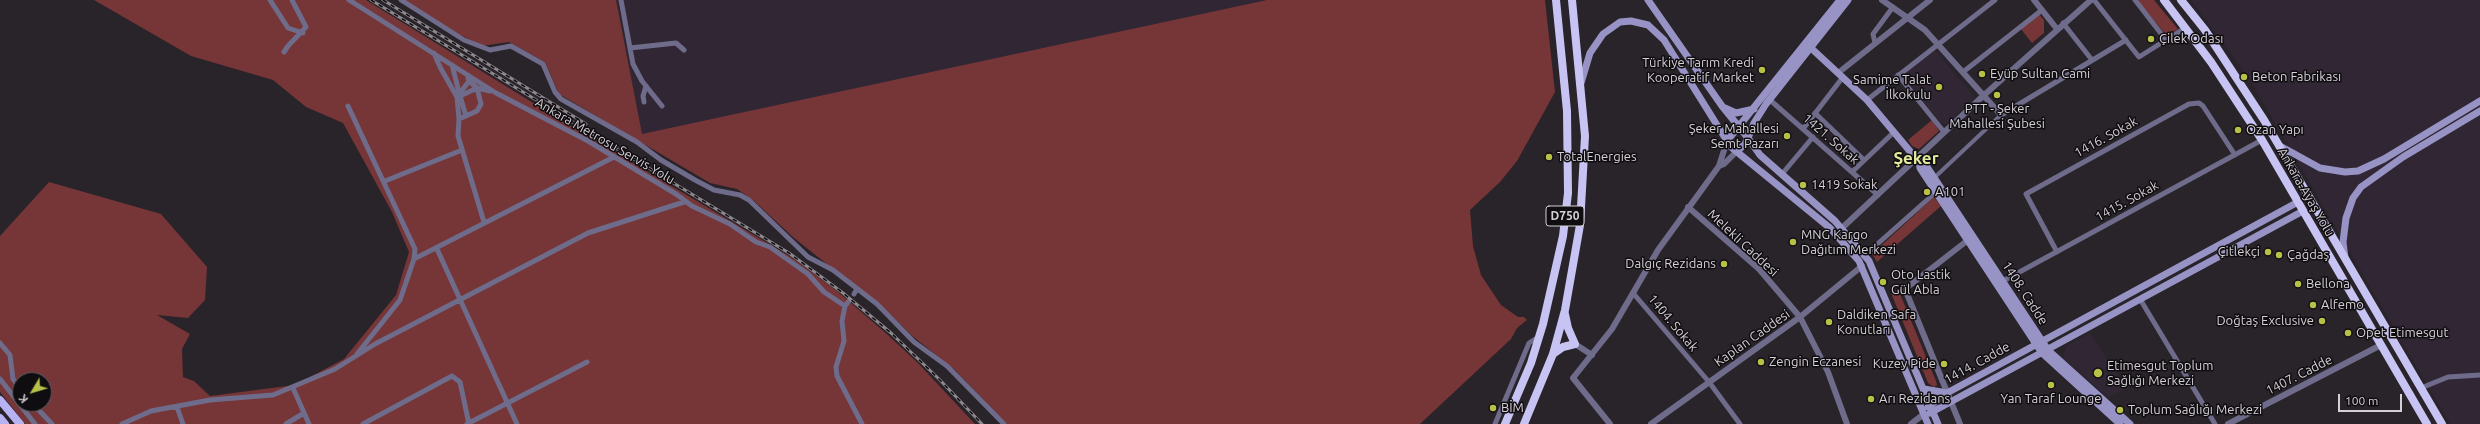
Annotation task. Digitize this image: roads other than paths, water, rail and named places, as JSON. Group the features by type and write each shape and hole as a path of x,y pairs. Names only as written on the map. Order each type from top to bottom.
{"highway":[{"name":"D750","path":"1505,424 1531,363 1540,336 1556,275 1568,193 1567,111 1556,0"},
{"name":"D750","path":"1524,424 1553,354 1565,310 1580,224 1584,185 1585,136 1572,0"},
{"name":"Ankara-Ayaş Yolu","path":"2164,0 2186,28 2262,140 2427,424"},
{"name":"Ankara-Ayaş Yolu","path":"2181,0 2238,78 2280,146 2442,424"},
{"path":"1553,354 1563,347 1575,344 1568,328 1565,310"}],"main road":[{"path":"1648,0 1722,106 1760,154 1842,228 1865,255 1874,269 1938,424"},
{"path":"1727,141 1739,129 1840,0"},
{"path":"1737,151 1745,144 1754,123 1770,100 1848,0"},
{"path":"1581,85 1590,53 1603,34 1620,22 1631,21 1648,25 1664,40 1727,141 1830,228 1862,266 1928,424"},
{"name":"1408. Cadde","path":"1811,48 1867,100 1918,160 1925,164 2003,281 2039,343"},
{"path":"2280,146 2320,168 2345,172 2358,171 2384,159 2480,101"},
{"path":"1722,106 1736,113 1754,109"},
{"path":"2345,258 2343,242 2346,218 2353,198 2361,187 2403,157 2480,111"},
{"name":"1408. Cadde","path":"1918,160 1920,168 2045,351 2120,424"},
{"name":"1414. Cadde","path":"1924,414 1930,404 1947,393 2298,202"},
{"name":"1414. Cadde","path":"1924,414 1934,412 2303,210"},
{"name":"1408. Cadde","path":"2045,351 2130,424"},
{"path":"1924,389 1947,393"},
{"path":"0,400 20,424"},
{"path":"0,418 5,424"}],"street":[{"path":"270,0 288,28 303,32"},
{"path":"284,52 306,27 292,0"},
{"name":"Ankara Metrosu Servis Yolu","path":"349,0 496,93 540,114 676,194 684,202 730,224 756,242 770,247 808,274 824,292 847,303 842,321 844,341 836,367 837,376 862,424"},
{"name":"Ankara Metrosu Servis Yolu","path":"401,0 464,40 490,50 511,46 543,64 555,92 561,99 637,142 661,160 695,180 714,190 744,198 808,257 833,270 886,313 914,342 948,366 1004,424"},
{"path":"621,0 633,64 646,86 662,106"},
{"path":"1803,129 1840,75 1875,43 1930,0"},
{"path":"2034,0 2057,29"},
{"path":"1842,228 1878,194 1918,160 1944,132 1983,96 2057,29 2093,0 2139,56 2186,28"},
{"path":"2135,0 2166,40"},
{"path":"1885,1 1909,17 1938,44 1983,96 2002,115"},
{"path":"1867,100 1991,1"},
{"path":"1875,43 1874,34 1893,7"},
{"path":"1963,72 2042,10"},
{"path":"2064,23 2092,60"},
{"path":"1934,178 2002,115 2126,40"},
{"path":"630,48 676,43 684,50"},
{"path":"434,53 440,67 459,95 458,136 484,222"},
{"path":"452,64 459,95 466,116"},
{"path":"459,119 477,111 481,104 476,88 469,81 468,75"},
{"path":"1898,75 1944,132"},
{"path":"459,95 469,81"},
{"path":"644,102 643,96 646,86"},
{"path":"459,95 476,88 496,93"},
{"name":"1421. Sokak","path":"1770,100 1878,194"},
{"name":"1416. Sokak","path":"2057,252 2026,194 2189,104 2199,103 2203,106 2235,155"},
{"path":"348,106 385,181 415,249 414,259 400,300 355,356"},
{"path":"1815,113 1864,160"},
{"path":"1852,172 1894,132"},
{"path":"1782,174 1813,137"},
{"name":"1415. Sokak","path":"2003,281 2262,140"},
{"path":"1610,424 1572,378 1612,329 1658,250 1719,166 1727,141"},
{"path":"385,181 462,150"},
{"path":"1719,166 1724,164 1737,151"},
{"path":"414,259 437,249 484,222 614,157"},
{"path":"1865,255 1936,192"},
{"path":"122,424 151,411 210,400 273,395 293,388 335,369 355,356 460,299 588,233 684,202"},
{"name":"Melekli Caddesi","path":"1688,208 1760,269 1800,317 1828,372 1847,424"},
{"path":"1960,424 1905,289 1968,240"},
{"path":"437,249 517,424"},
{"name":"Kaplan Caddesi","path":"1651,424 1800,317 1862,266"},
{"path":"854,294 857,289"},
{"name":"1404. Sokak","path":"1633,293 1709,382 1740,424"},
{"path":"2140,299 2215,424"},
{"path":"1495,424 1529,342 1540,336"},
{"path":"0,343 10,355 12,372"},
{"path":"1575,344 1592,355"},
{"name":"1407. Cadde","path":"2228,424 2381,345"},
{"path":"363,424 452,376 460,382 468,424 587,362"},
{"path":"2421,388 2448,377 2480,375"},
{"path":"0,379 35,424"},
{"path":"293,388 309,424"},
{"path":"177,407 183,424"},
{"path":"41,412 52,424"},
{"path":"286,424 304,413"},
{"path":"1911,424 1924,414"}],"railway":[{"path":"371,0 789,253 843,293 891,333 939,379 982,424"},
{"path":"383,0 586,124"}],"place":[{"name":"Çilek Odası","path":"2151,39"},
{"name":"Türkiye Tarım Kredi Kooperatif Market","path":"1762,70"},
{"name":"Eyüp Sultan Cami","path":"1982,74"},
{"name":"Beton Fabrikası","path":"2244,77"},
{"name":"Samime Talat İlkokulu","path":"1939,87"},
{"name":"PTT - Şeker Mahallesi Şubesi","path":"1997,95"},
{"name":"Ozan Yapı","path":"2238,130"},
{"name":"Şeker Mahallesi Semt Pazarı","path":"1787,136"},
{"name":"TotalEnergies","path":"1549,157"},
{"name":"1419 Sokak","path":"1803,185"},
{"name":"A101","path":"1927,192"},
{"name":"MNG Kargo Dağıtım Merkezi","path":"1793,242"},
{"name":"Çitlekçi","path":"2268,252"},
{"name":"Çağdaş","path":"2279,255"},
{"name":"Dalgıç Rezidans","path":"1724,264"},
{"name":"Oto Lastik Gül Abla","path":"1883,282"},
{"name":"Bellona","path":"2298,284"},
{"name":"Alfemo","path":"2313,305"},
{"name":"Doğtaş Exclusive","path":"2322,321"},
{"name":"Daldiken Safa Konutları","path":"1829,322"},
{"name":"Opet Etimesgut","path":"2348,333"},
{"name":"Zengin Eczanesi","path":"1761,362"},
{"name":"Kuzey Pide","path":"1944,364"},
{"name":"Etimesgut Toplum Sağlığı Merkezi","path":"2098,373"},
{"name":"Yan Taraf Lounge","path":"2051,385"},
{"name":"Arı Rezidans","path":"1871,399"},
{"name":"BİM","path":"1493,408"},
{"name":"Toplum Sağlığı Merkezi","path":"2120,410"}],"district":[{"name":"Şeker","path":"1916,158"}]}
